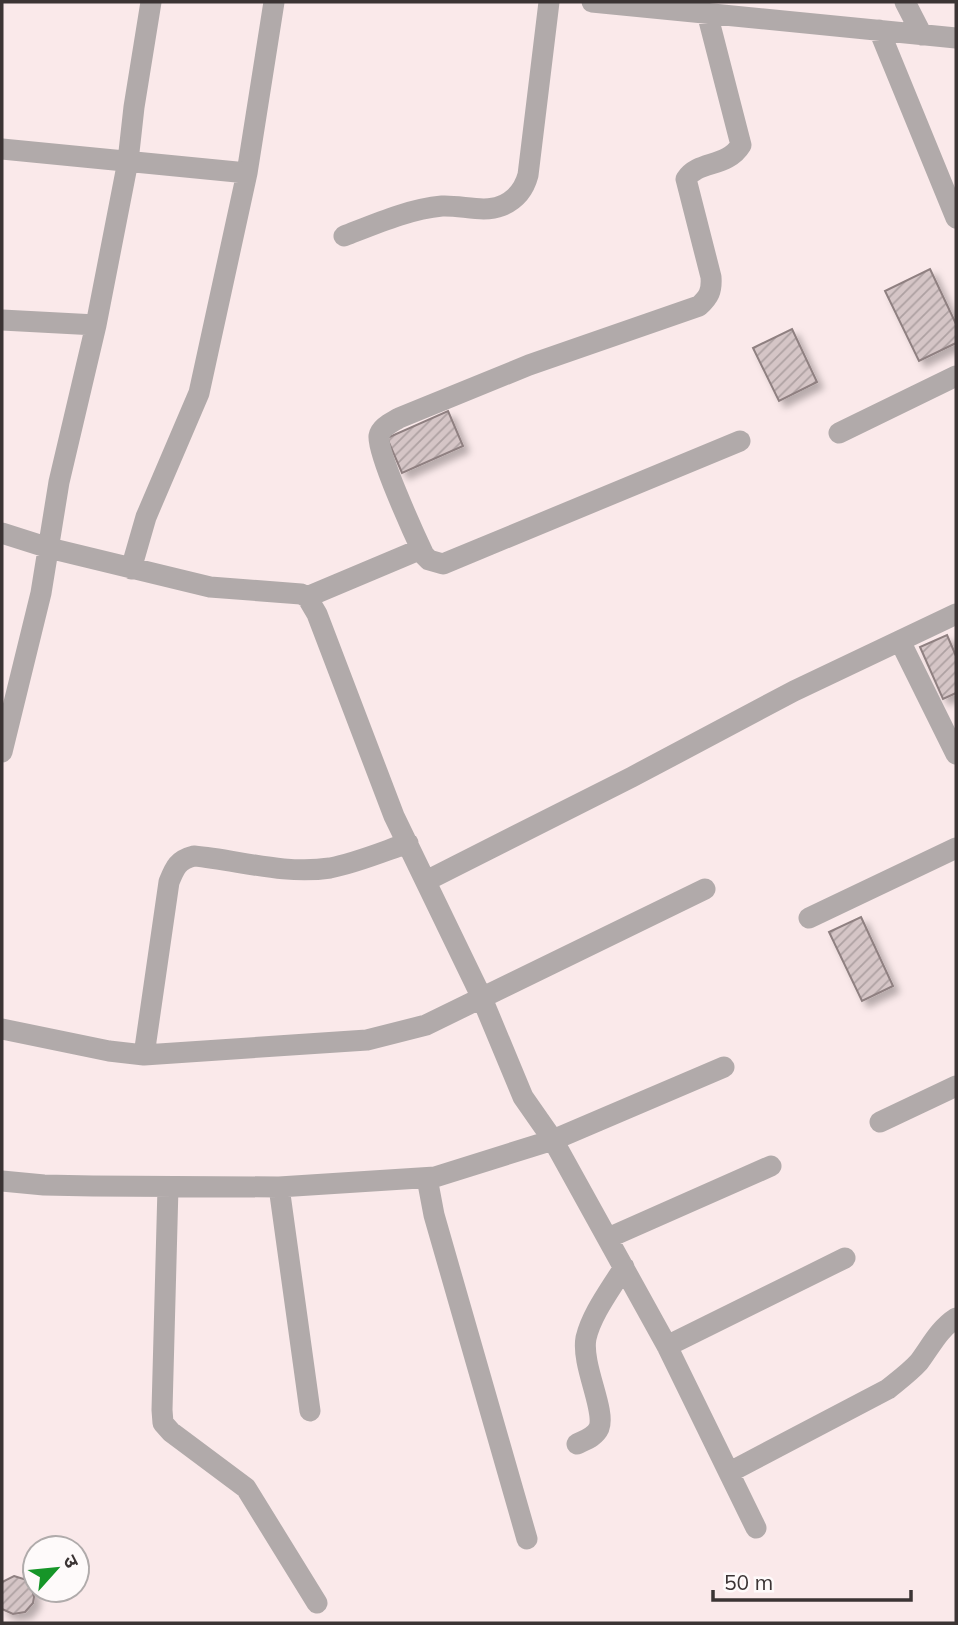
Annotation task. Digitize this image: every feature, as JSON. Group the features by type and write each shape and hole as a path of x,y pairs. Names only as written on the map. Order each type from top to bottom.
{"street":[{"path":"2,752 41,593 59,482 96,324 128,161 150,2"},
{"path":"131,569 146,517 199,393 247,173 274,2"},
{"path":"344,236 425,209 462,206 490,209 501,206 520,193 528,175 549,2"},
{"path":"592,2 707,13 729,9 956,38"},
{"path":"905,2 922,34"},
{"path":"707,13 741,145 727,159 696,169 686,179 711,277 712,288 708,298 699,306 529,365 399,418 381,431 379,439 421,549 429,559 443,564 740,442"},
{"path":"879,30 956,218"},
{"path":"2,149 247,173"},
{"path":"2,320 96,324"},
{"path":"839,433 956,376"},
{"path":"2,533 49,548 210,587 300,594 307,597 317,614 394,816 481,996 523,1097 553,1140 667,1346 756,1528"},
{"path":"307,597 421,549"},
{"path":"426,881 632,778 794,691 956,614"},
{"path":"900,641 956,754"},
{"path":"144,1055 169,882 176,865 184,858 194,856 290,870 315,869 349,863 408,843"},
{"path":"809,918 956,848"},
{"path":"2,1029 109,1051 144,1055 367,1040 426,1025 705,889"},
{"path":"2,1181 44,1185 279,1187 426,1178 459,1171 553,1140 724,1067"},
{"path":"880,1122 956,1086"},
{"path":"608,1238 771,1166"},
{"path":"426,1178 438,1229 527,1539"},
{"path":"168,1187 163,1423 171,1432 246,1488 317,1603"},
{"path":"279,1187 310,1411"},
{"path":"667,1346 845,1258"},
{"path":"577,1444 594,1435 599,1428 600,1418 586,1364 586,1339 599,1309 624,1267"},
{"path":"730,1472 888,1389 906,1375 938,1333 956,1318"}],"building":[{"path":"930,269 956,324 956,343 919,361 885,291"},
{"path":"792,329 817,382 779,401 753,348"},
{"path":"448,411 463,446 402,473 387,438"},
{"path":"947,635 956,656 956,693 943,699 920,647"},
{"path":"861,917 893,986 862,1001 829,932"},
{"path":"14,1576 21,1578 21,1604 32,1604 25,1612 13,1614 2,1609 2,1582"}]}
